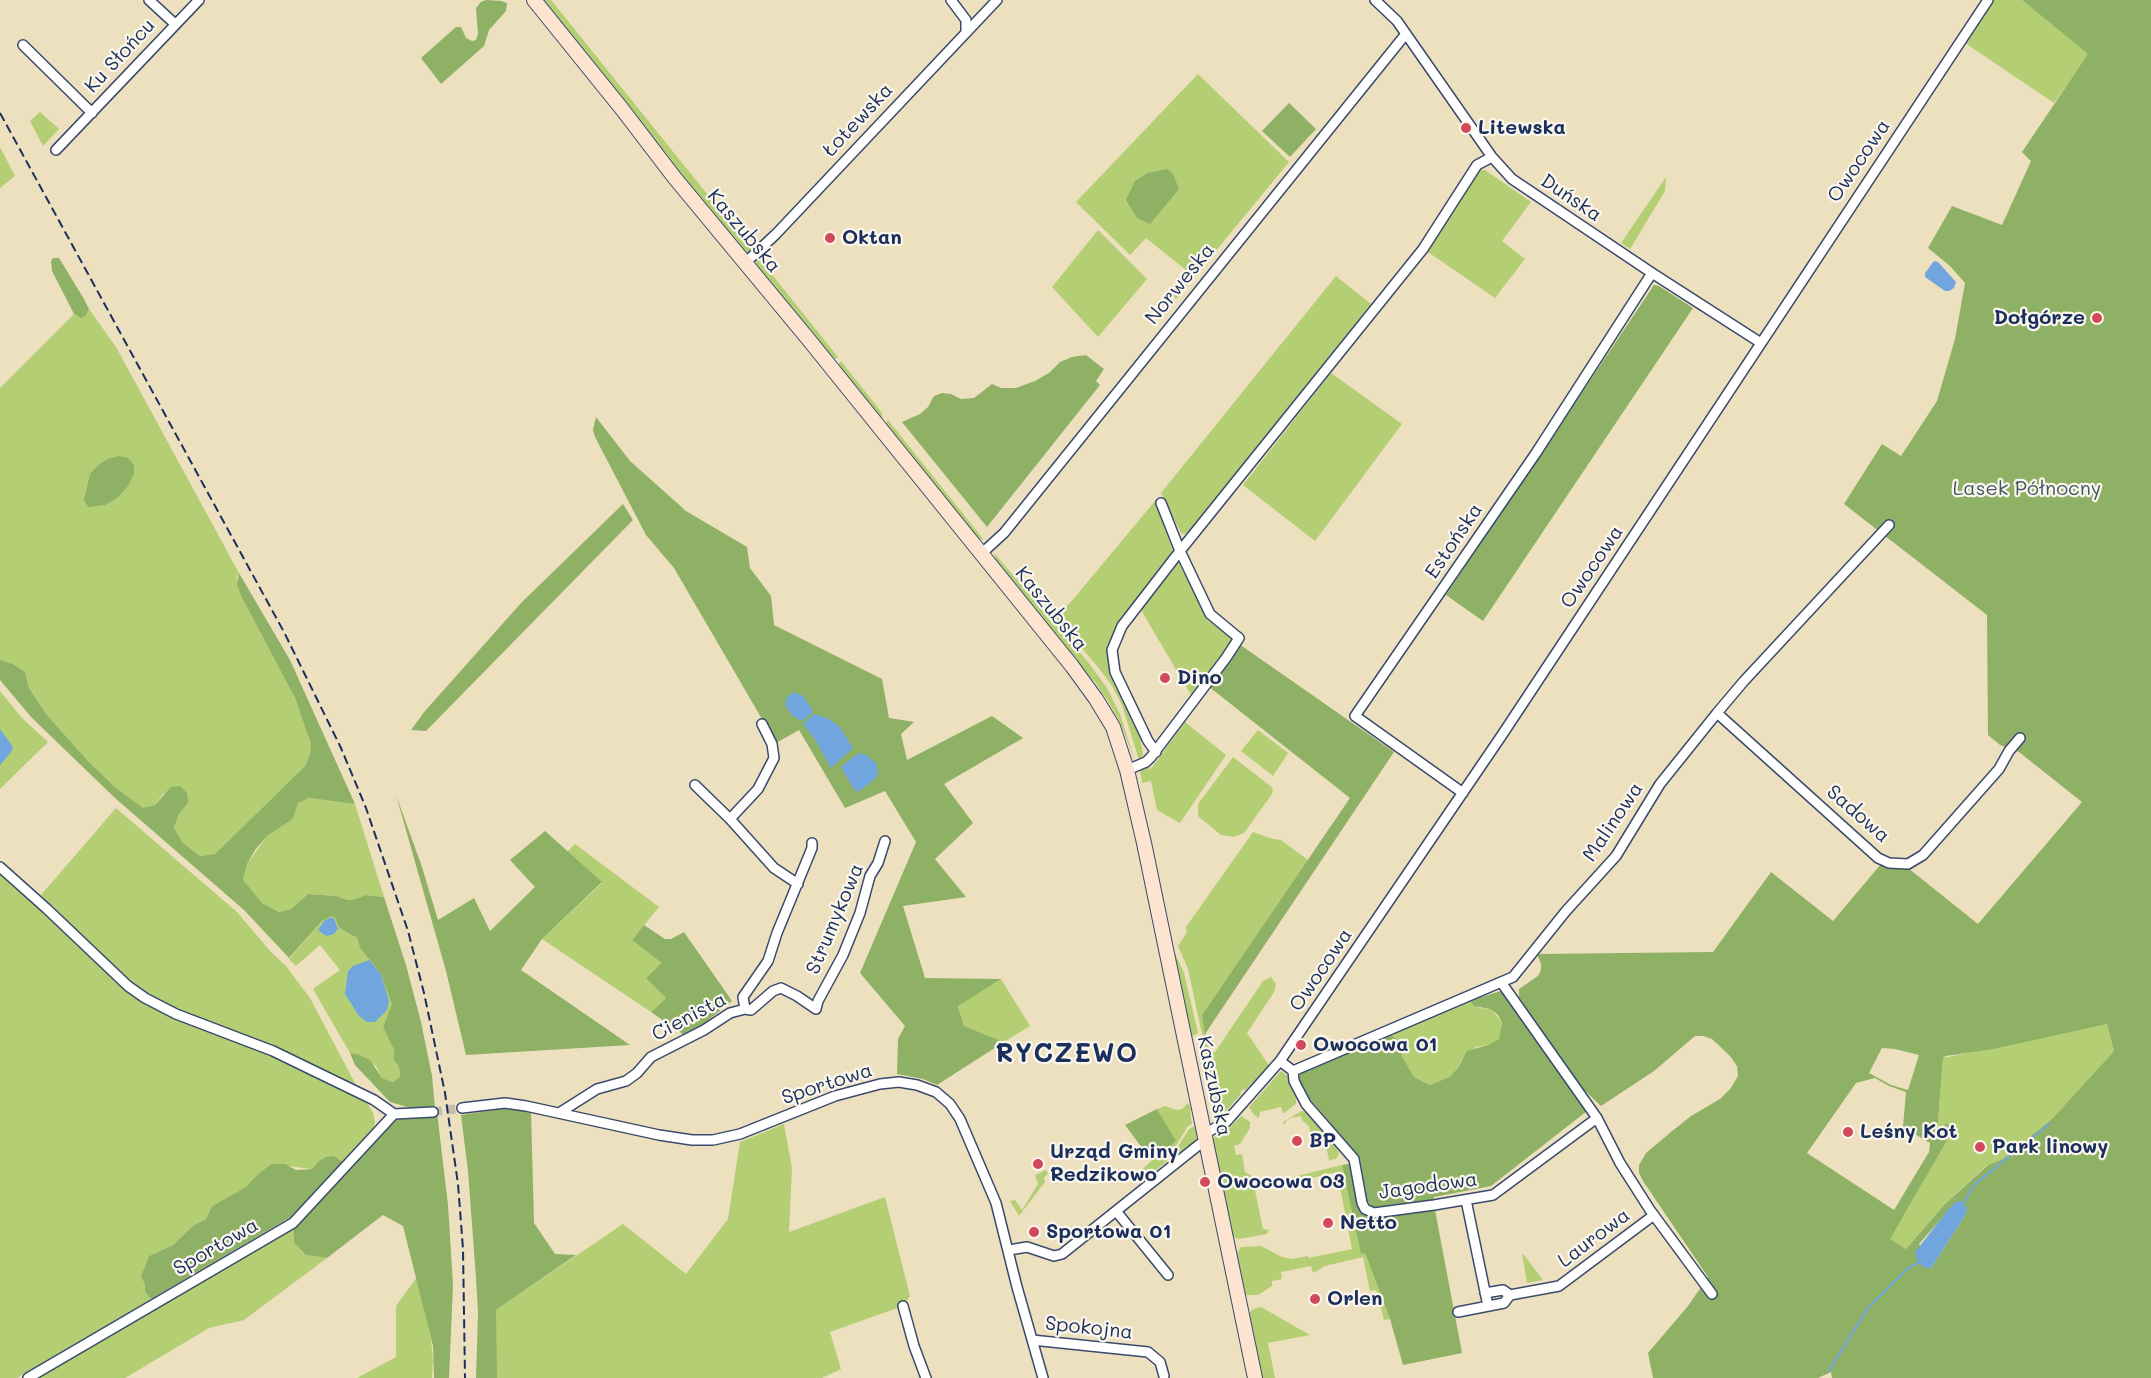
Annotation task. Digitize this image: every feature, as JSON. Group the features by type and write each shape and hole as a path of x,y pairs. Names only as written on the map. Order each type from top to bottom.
{"main road":[{"name":"Kaszubska","path":"534,0 744,264 809,340 981,554 1096,699 1113,727 1127,770 1255,1378"}],"street":[{"name":"Ku Słońcu","path":"149,0 175,24"},
{"name":"Ku Słońcu","path":"56,150 199,0"},
{"path":"951,0 966,20 966,32"},
{"name":"Łotewska","path":"744,264 776,234 997,0"},
{"path":"1375,0 1397,21 1406,35"},
{"name":"Owocowa","path":"1009,1250 1027,1247 1058,1256 1204,1137 1226,1122 1280,1061 1463,793 1988,0"},
{"name":"Duńska","path":"1406,35 1492,157 1518,184 1761,343"},
{"name":"Norweska","path":"981,554 1004,533 1406,35"},
{"name":"Ku Słońcu","path":"23,45 92,113"},
{"path":"1156,752 1148,741 1115,672 1112,650 1122,626 1423,249 1477,165 1492,157"},
{"name":"Estońska","path":"1463,793 1355,716 1536,453 1652,273"},
{"path":"1127,770 1146,762 1156,752 1227,658 1239,638 1210,614 1180,551 1161,503"},
{"name":"Malinowa","path":"1293,1071 1513,977 1566,911 1616,856 1660,784 1717,713 1889,525"},
{"name":"Sadowa","path":"1717,713 1878,858 1889,863 1908,864 1923,855 1999,770 2009,751 2020,738"},
{"path":"730,819 758,789 774,758 772,744 762,724"},
{"path":"695,785 730,819 774,868 798,884"},
{"name":"Strumykowa","path":"816,1010 818,1001 843,955 860,912 870,876 878,863 885,842"},
{"name":"Cienista","path":"745,1009 743,997 768,961 777,933 812,849 812,843"},
{"path":"0,867 128,986 145,998 176,1014 273,1051 374,1100 394,1114 433,1112"},
{"path":"1501,982 1597,1118 1620,1163 1654,1215 1712,1294"},
{"name":"Cienista","path":"559,1113 597,1089 626,1081 637,1073 651,1057 704,1030 730,1013 745,1009 751,1010 781,988 816,1010"},
{"path":"1280,1061 1293,1071"},
{"name":"Jagodowa","path":"1293,1071 1294,1081 1306,1104 1354,1159 1362,1203 1370,1212 1391,1212 1493,1195 1597,1118"},
{"name":"Sportowa","path":"462,1108 505,1103 659,1135 693,1140 713,1140 740,1134 806,1106 844,1093 880,1084 899,1082 917,1085 936,1092 944,1098 960,1119 996,1203 1043,1378"},
{"name":"Sportowa","path":"28,1378 293,1223 394,1114"},
{"path":"1466,1200 1488,1306"},
{"path":"1116,1211 1168,1275"},
{"name":"Laurowa","path":"1458,1312 1504,1303 1510,1295 1559,1286 1654,1215"},
{"path":"1485,1293 1503,1290 1510,1295"},
{"path":"903,1306 926,1378"},
{"name":"Spokojna","path":"1032,1340 1148,1352 1160,1362 1164,1376"}],"green space":[{"path":"486,0 507,3 506,11 489,30 484,46 441,84 421,58 456,27 461,27 466,38 476,40 478,34 476,8"},
{"path":"540,0 551,0 753,251 747,252 740,249"},
{"path":"1989,0 2022,0 2089,54 2054,103 1962,41"},
{"name":"Lasek Północny","path":"2022,0 2151,0 2151,1378 1832,1378 1831,1372 1818,1378 1653,1378 1648,1353 1688,1306 1708,1277 1643,1181 1639,1173 1639,1165 1646,1153 1671,1132 1691,1116 1720,1099 1731,1088 1738,1076 1737,1066 1712,1039 1695,1036 1654,1071 1601,1106 1582,1088 1519,997 1519,989 1538,976 1541,964 1537,954 1713,952 1771,872 1833,921 1881,864 1908,868 1978,924 2082,802 2019,752 2000,745 1988,735 1987,615 1844,504 1882,444 1901,456 1937,401 1955,339 1965,283 1950,266 1928,248 1952,206 2002,225 2031,161 2022,152 2088,54","holes":["2107,1024 2114,1051 2052,1119 2003,1159 1988,1165 1944,1205 1906,1249 1890,1239 1954,1128 1946,1123 1937,1134 1943,1058","1882,1048 1919,1055 1908,1090 1891,1085 1869,1073","1875,1078 1906,1092 1903,1127 1930,1143 1929,1152 1894,1210 1807,1153 1856,1083","1956,1202 1966,1214 1931,1268 1919,1244"]},
{"path":"1198,74 1289,162 1176,299 1170,293 1187,271 1146,238 1130,255 1076,202"},
{"path":"1289,103 1316,129 1290,157 1262,131"},
{"path":"40,112 59,129 43,146 30,121"},
{"path":"0,147 15,176 0,188"},
{"path":"1167,169 1173,174 1179,189 1150,224 1137,218 1126,200 1135,181 1148,173"},
{"path":"1479,170 1485,170 1531,202 1502,241 1525,259 1495,298 1425,250"},
{"path":"1666,177 1665,191 1630,249 1621,243"},
{"path":"1098,230 1147,279 1098,337 1052,287"},
{"path":"758,257 838,357 832,360 755,265"},
{"path":"53,258 59,258 89,309 81,318 74,314 52,271"},
{"path":"1336,276 1371,304 1190,531 1185,534 1181,533 1161,493"},
{"path":"1654,285 1693,308 1483,621 1446,595"},
{"path":"89,309 116,347 239,573 237,577 241,596 295,698 311,744 305,766 215,854 200,856 183,843 174,828 179,814 188,803 163,794 155,805 143,809 116,788 88,761 47,715 29,688 25,672 13,664 0,660 0,388 74,314 86,315"},
{"path":"1086,355 1104,369 1096,381 1100,385 987,527 902,422 920,414 928,407 934,396 942,393 961,399 974,398 992,384 1001,388 1016,388 1049,373 1060,362"},
{"path":"841,361 882,413 880,419 837,366"},
{"path":"1331,373 1402,424 1315,541 1243,485"},
{"path":"596,417 630,461 686,511 747,547 750,568 771,596 774,625 882,679 889,718 914,722 901,734 907,760 992,716 1023,738 944,784 973,823 935,859 966,897 903,906 925,978 1001,979 958,1006 964,1026 1004,1042 937,1085 923,1079 897,1074 898,1039 905,1026 860,973 916,842 885,791 845,808 799,730 776,743 674,568 646,535 595,437 593,430"},
{"path":"888,420 984,540 978,538 955,515 885,424"},
{"path":"119,456 128,458 134,465 134,474 128,486 117,498 105,505 88,507 84,500 90,474 98,465"},
{"path":"1155,501 1173,552 1119,624 1108,649 1111,673 1143,741 1141,742 1143,755 1139,760 1122,705 1112,686 1055,617 1070,603"},
{"path":"623,504 633,520 426,731 411,730 425,711 521,603"},
{"path":"994,553 1088,662 1107,688 1120,714 1135,761 1120,722 1108,701 1095,682 1070,657 996,562"},
{"path":"1178,561 1207,620 1233,639 1191,695 1141,610"},
{"path":"239,573 290,660 355,804 309,798 298,803 293,819 267,836 255,850 247,864 243,880 262,903 279,912 291,909 308,894 336,896 348,900 365,895 384,897 421,1022 432,1076 435,1108 414,1109 390,1102 355,1065 350,1053 370,1060 382,1078 393,1082 400,1077 399,1067 393,1059 394,1050 383,1027 392,1004 381,974 360,948 357,937 339,927 335,918 331,916 322,921 289,958 244,910 115,798 32,718 0,680 0,660 13,664 25,672 29,688 47,715 88,761 116,788 143,808 155,805 171,787 180,786 187,793 188,803 179,814 174,828 183,843 200,856 215,854 305,766 311,744 295,698 241,596 237,584"},
{"path":"1239,644 1394,752 1205,1034 1202,1015 1350,798 1208,686"},
{"path":"0,691 23,719 48,742 0,789"},
{"path":"1185,722 1226,755 1180,823 1157,810 1151,781 1142,783 1140,770 1149,766 1150,770"},
{"path":"1258,730 1288,753 1273,776 1241,751"},
{"path":"1233,757 1273,788 1272,794 1244,833 1234,837 1221,835 1198,816 1198,804"},
{"path":"396,795 438,920 474,898 490,931 535,887 510,860 545,831 602,882 542,939 521,970 630,1045 466,1055 446,971"},
{"path":"309,798 355,804 384,897 365,895 348,900 336,896 308,894 291,909 279,912 262,903 252,893 243,880 247,864 267,836 293,819 298,803"},
{"path":"116,808 237,912 286,966 310,998 356,1085 290,1054 171,1007 141,989 109,962 41,895"},
{"path":"1253,832 1281,840 1308,860 1202,1015 1210,1052 1215,1052 1263,981 1271,977 1276,984 1274,992 1247,1033 1270,1067 1254,1084 1243,1089 1220,1118 1188,969 1178,946 1187,932 1186,927"},
{"path":"575,844 659,907 632,940 663,963 666,998 651,1012 542,939 602,883 567,852"},
{"path":"0,871 137,997 178,1020 275,1055 364,1097 375,1122 373,1130 344,1162 339,1158 319,1161 312,1169 271,1164 246,1187 212,1206 206,1219 193,1226 173,1245 149,1256 141,1276 145,1292 151,1299 17,1378 0,1378"},
{"path":"331,916 348,934 357,936 360,948 381,974 393,1004 383,1027 394,1050 393,1059 399,1067 400,1077 393,1082 382,1078 376,1066 357,1054 350,1053 313,989 340,970 320,945 296,966 289,959 322,921"},
{"path":"644,925 665,939 671,939 684,932 732,1001 687,1037 651,1012 666,998 646,978 662,963 632,940"},
{"path":"1173,949 1184,973 1198,1033 1189,1037 1171,952"},
{"path":"1001,979 1030,1026 1004,1042 964,1026 958,1005"},
{"path":"1501,991 1587,1111 1491,1186 1434,1197 1434,1201 1373,1208 1367,1200 1360,1158 1299,1086 1298,1079 1301,1072 1390,1035 1396,1038 1400,1045 1402,1056 1414,1077 1430,1085 1449,1077 1458,1068 1467,1051 1499,1039 1502,1022 1498,1015 1490,1009 1474,1006 1471,1002"},
{"path":"1475,999 1471,1002 1479,1008 1490,1009 1502,1021 1499,1039 1488,1045 1476,1047 1462,1059 1458,1068 1449,1077 1430,1085 1414,1077 1402,1056 1396,1038 1390,1035"},
{"name":"Park linowy","path":"2107,1024 2114,1051 2052,1119 2003,1159 1987,1165 1944,1205 1906,1249 1889,1239 1954,1128 1946,1123 1937,1134 1943,1058"},
{"path":"1281,1071 1289,1077 1296,1093 1296,1104 1284,1113 1281,1107 1260,1112 1259,1118 1249,1107"},
{"path":"1188,1103 1192,1109 1190,1111 1192,1124 1188,1126 1166,1162 1140,1180 1135,1175 1175,1141 1157,1109 1165,1106 1177,1110 1182,1109"},
{"path":"508,1108 531,1111 534,1223 555,1254 576,1255 496,1310 497,1378 476,1378 478,1313 468,1171 461,1115"},
{"path":"1157,1109 1176,1141 1152,1161 1125,1125"},
{"path":"1302,1111 1306,1112 1338,1148 1339,1154 1336,1159 1329,1160 1326,1146 1320,1147 1318,1140 1312,1141 1309,1126 1301,1116 1291,1118 1282,1124 1283,1122"},
{"path":"437,1112 448,1205 453,1285 449,1378 434,1378 433,1346 403,1226 383,1215 327,1258 306,1255 294,1243 293,1223 394,1114"},
{"path":"1194,1115 1199,1133 1194,1143 1167,1164 1189,1129 1195,1126"},
{"path":"1241,1116 1250,1122 1250,1128 1240,1144 1234,1146 1236,1155 1242,1154 1245,1172 1252,1176 1263,1229 1269,1230 1267,1234 1239,1239 1232,1237 1210,1142 1219,1133 1221,1137"},
{"path":"784,1124 792,1168 789,1232 885,1197 910,1296 903,1306 830,1332 841,1369 822,1378 496,1378 496,1310 623,1224 686,1274 728,1219 740,1142"},
{"path":"334,1156 344,1162 294,1215 151,1299 145,1292 141,1276 149,1256 173,1245 193,1226 206,1219 212,1206 246,1187 271,1164 285,1164 296,1170 312,1169 319,1161"},
{"path":"1349,1164 1358,1208 1367,1217 1376,1218 1435,1210 1462,1353 1403,1365 1390,1319 1365,1253 1361,1254 1342,1165"},
{"path":"1342,1165 1361,1253 1365,1253 1390,1319 1384,1320 1376,1290 1370,1291 1363,1257 1325,1266 1313,1273 1311,1266 1281,1272 1282,1279 1272,1281 1272,1286 1258,1295 1243,1293 1235,1255 1241,1247 1261,1246 1282,1257 1292,1259 1308,1256 1309,1258 1352,1249 1337,1172 1294,1182 1293,1177"},
{"path":"1046,1170 1048,1173 1044,1178 1045,1182 1019,1216 1010,1201 1015,1200 1022,1210 1038,1184 1035,1175"},
{"path":"293,1223 294,1243 306,1255 327,1258 244,1320 209,1328 125,1378 33,1378"},
{"path":"1522,1254 1524,1255 1543,1280 1527,1283"},
{"path":"417,1277 431,1339 432,1378 357,1378 396,1357 396,1306"},
{"path":"1261,1307 1310,1335 1268,1343 1275,1378 1259,1378 1248,1315 1253,1309"}],"water":[{"path":"1934,261 1938,262 1956,282 1954,288 1945,291 1925,277 1925,273"},
{"path":"794,692 803,696 812,709 812,713 802,721 793,716 785,705 787,697"},
{"path":"814,714 827,718 839,726 853,748 831,768 816,741 803,724"},
{"path":"0,729 13,747 0,765"},
{"path":"859,753 866,755 876,763 878,773 875,779 859,791 855,791 841,767"},
{"path":"331,917 338,929 334,934 326,936 318,930 324,921"},
{"path":"369,960 381,974 389,1001 387,1010 375,1022 367,1022 359,1016 345,994 348,971 353,966"},
{"path":"1961,1201 1967,1208 1966,1214 1931,1268 1926,1268 1918,1263 1915,1252 1948,1210 1956,1202"}],"waterway":[{"path":"1963,1204 1974,1185 2049,1124"},
{"path":"1829,1371 1867,1309 1907,1269 1920,1262"}],"tunnel":[{"path":"433,1112 462,1108"}],"railway":[{"path":"0,113 284,632 341,748 366,808 408,931 445,1093 458,1184 463,1249 465,1378"}],"place":[{"name":"Litewska","path":"1466,128"},
{"name":"Oktan","path":"830,238"},
{"name":"Dołgórze","path":"2097,318"},
{"name":"Dino","path":"1165,678"},
{"name":"Owocowa 01","path":"1301,1045"},
{"name":"Leśny Kot","path":"1848,1132"},
{"name":"BP","path":"1297,1141"},
{"name":"Park linowy","path":"1980,1147"},
{"name":"Urząd Gminy Redzikowo","path":"1038,1164"},
{"name":"Owocowa 03","path":"1205,1182"},
{"name":"Netto","path":"1328,1223"},
{"name":"Sportowa 01","path":"1034,1232"},
{"name":"Orlen","path":"1315,1299"}],"district":[{"name":"RYCZEWO","path":"1067,1054"}]}
